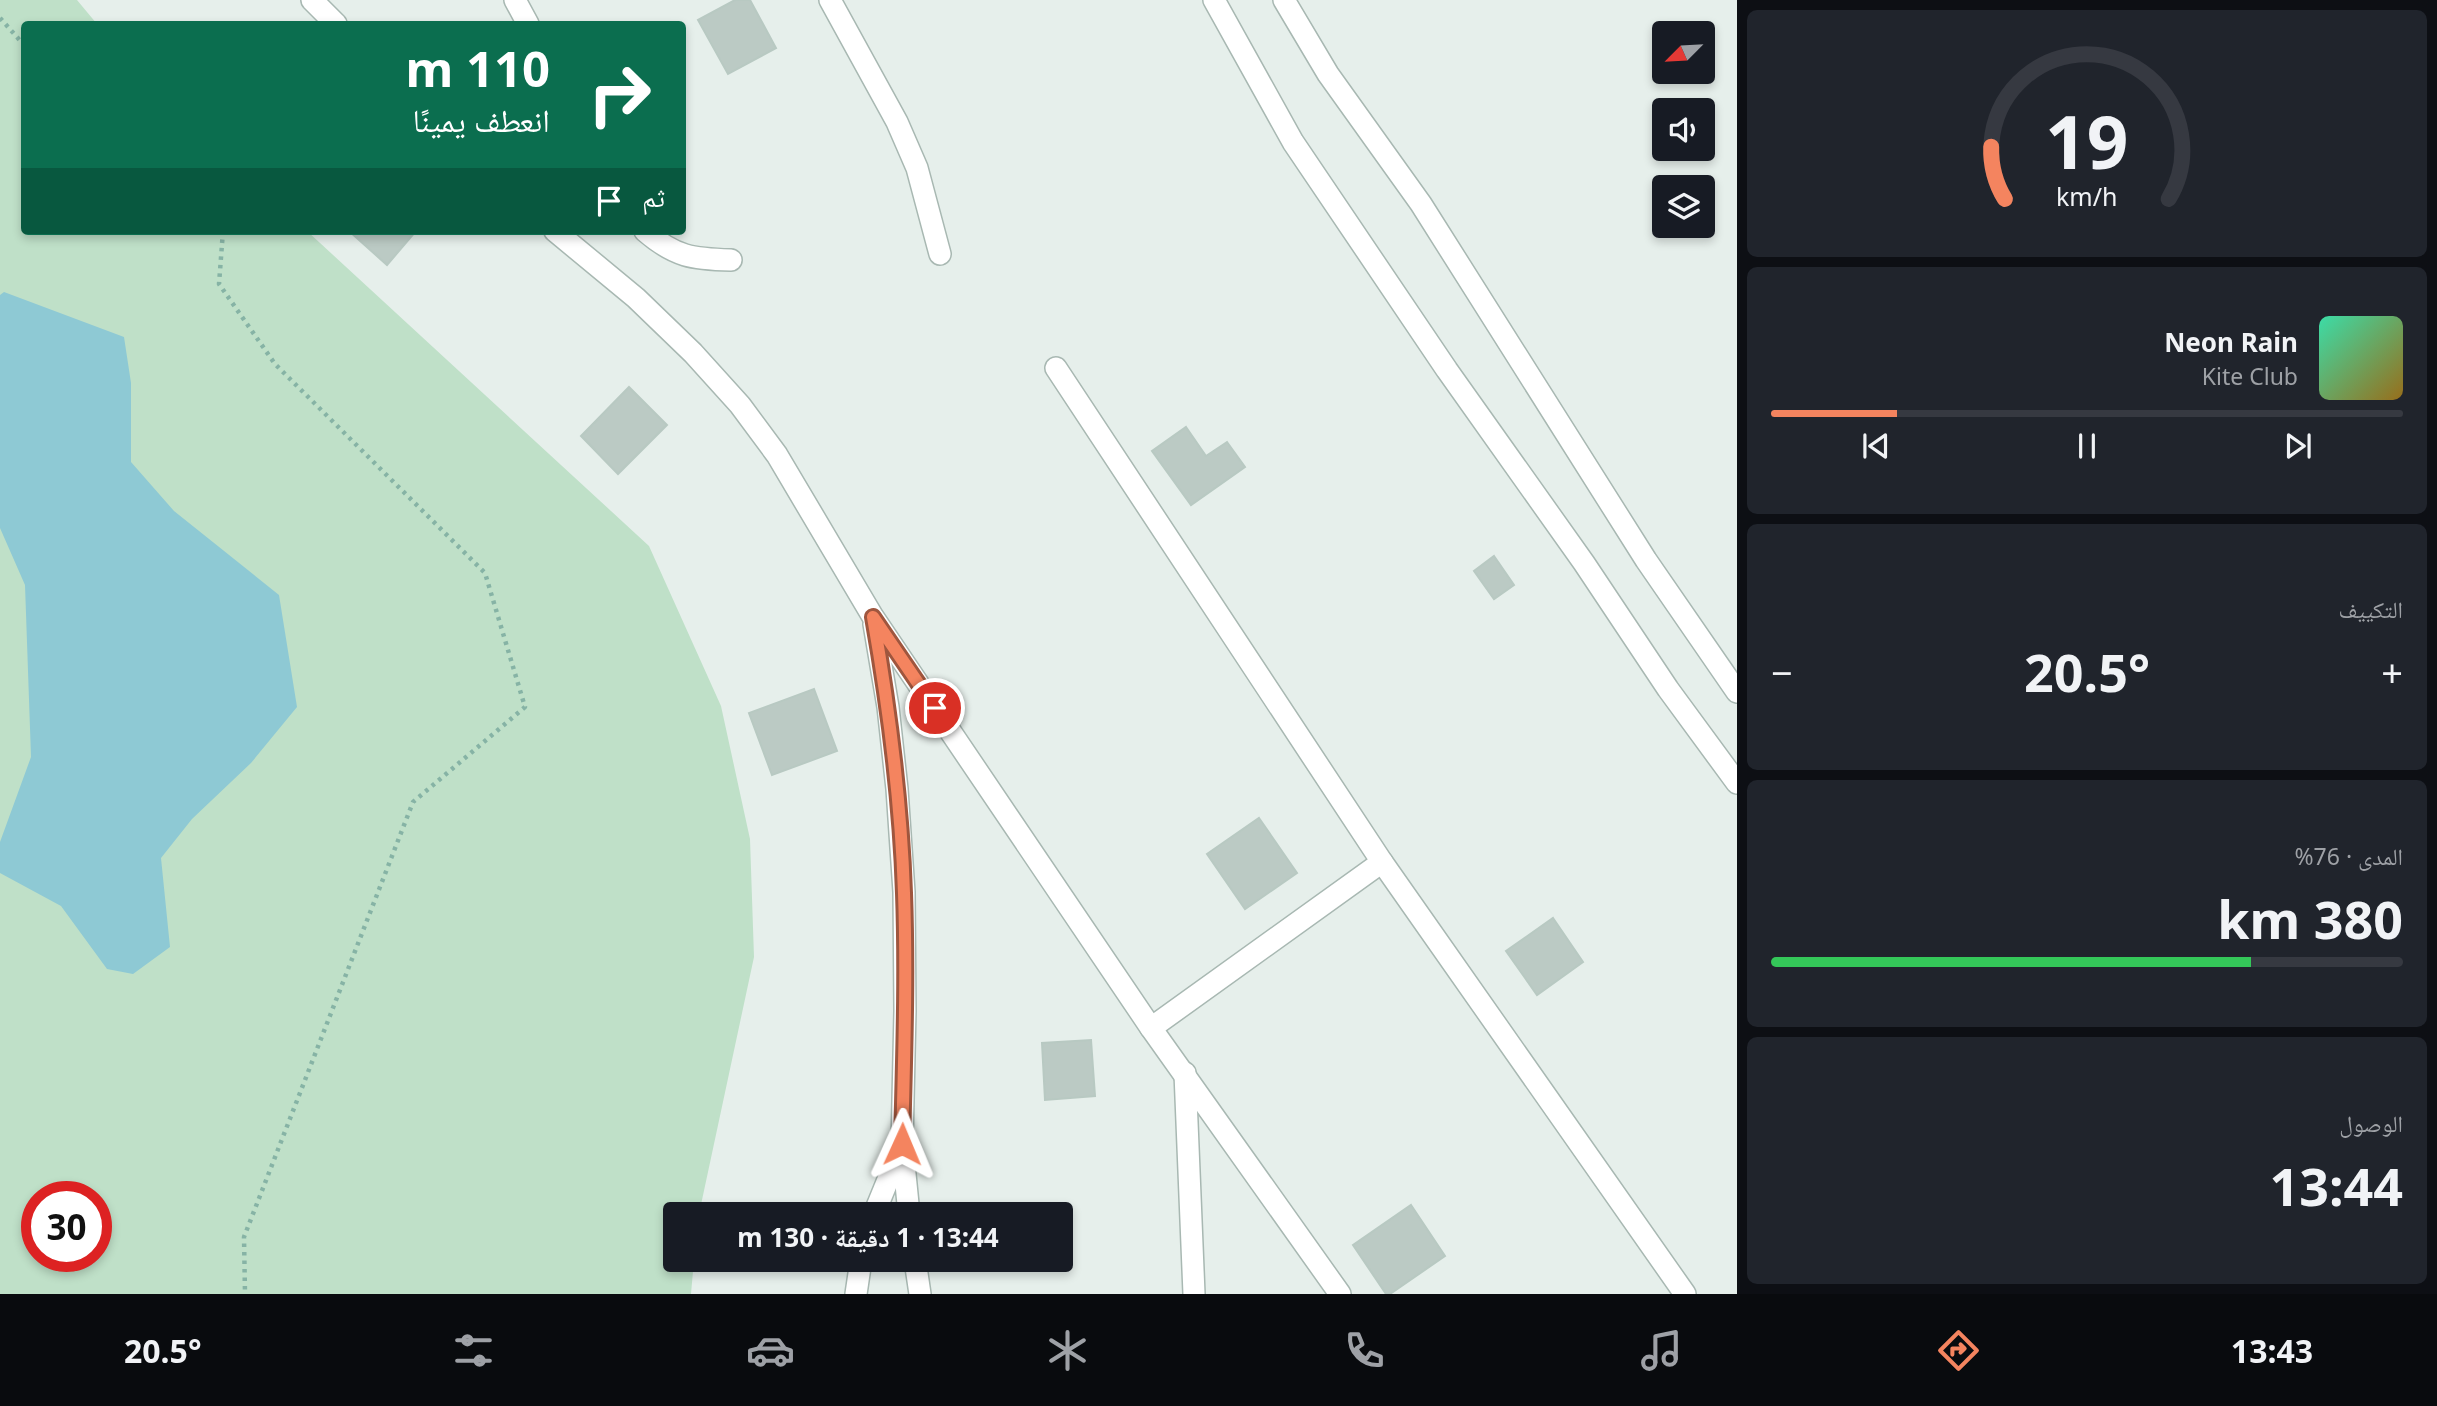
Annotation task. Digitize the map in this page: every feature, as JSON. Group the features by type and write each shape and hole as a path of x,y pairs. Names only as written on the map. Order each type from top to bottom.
{"street":[{"path":"312,0 333,21"},
{"path":"515,0 526,21"},
{"path":"831,0 902,134 917,168 940,254"},
{"path":"1214,0 1301,154 1668,689 1737,783"},
{"path":"1284,0 1328,74 1421,204 1646,560 1737,692"},
{"path":"560,235 636,298 693,353 740,405 777,455 873,617 1151,1028 1339,1294"},
{"path":"651,235 676,253 696,259 731,260"},
{"path":"1056,369 1382,862 1685,1294"},
{"path":"873,617 890,720 904,892 902,1144 908,1202"},
{"path":"1151,1028 1382,862"},
{"path":"1185,1073 1194,1294"},
{"path":"879,1202 902,1144"},
{"path":"856,1294 859,1272"},
{"path":"917,1272 920,1294"}],"path":[{"path":"0,18 21,41"},
{"path":"223,235 219,284 275,364 485,573 525,707 413,802 244,1237 245,1294"}],"green space":[{"path":"0,0 77,0 94,21 21,21 21,235 311,235 649,546 721,706 750,839 754,957 702,1202 663,1202 663,1272 693,1272 691,1294 0,1294"}],"water":[{"path":"4,292 124,337 131,383 131,462 174,511 279,595 297,707 251,763 192,819 161,858 170,947 133,974 107,969 61,906 0,873 0,842 31,757 25,585 0,528 0,295"}],"building":[{"path":"735,0 750,0 776,48 728,74 698,20"},
{"path":"353,235 413,235 387,265"},
{"path":"629,387 667,425 618,474 581,436"},
{"path":"1186,427 1206,456 1227,442 1245,467 1191,505 1152,451"},
{"path":"1494,556 1514,585 1494,599 1474,571"},
{"path":"814,689 837,751 772,775 749,713"},
{"path":"1259,818 1297,873 1245,909 1207,854"},
{"path":"1553,918 1583,962 1537,995 1506,951"},
{"path":"1091,1040 1095,1096 1045,1100 1042,1043"},
{"path":"1411,1205 1445,1256 1390,1294 1386,1294 1353,1245"}],"route":[{"path":"902,1144 904,892 888,707 873,617 935,708"}]}
